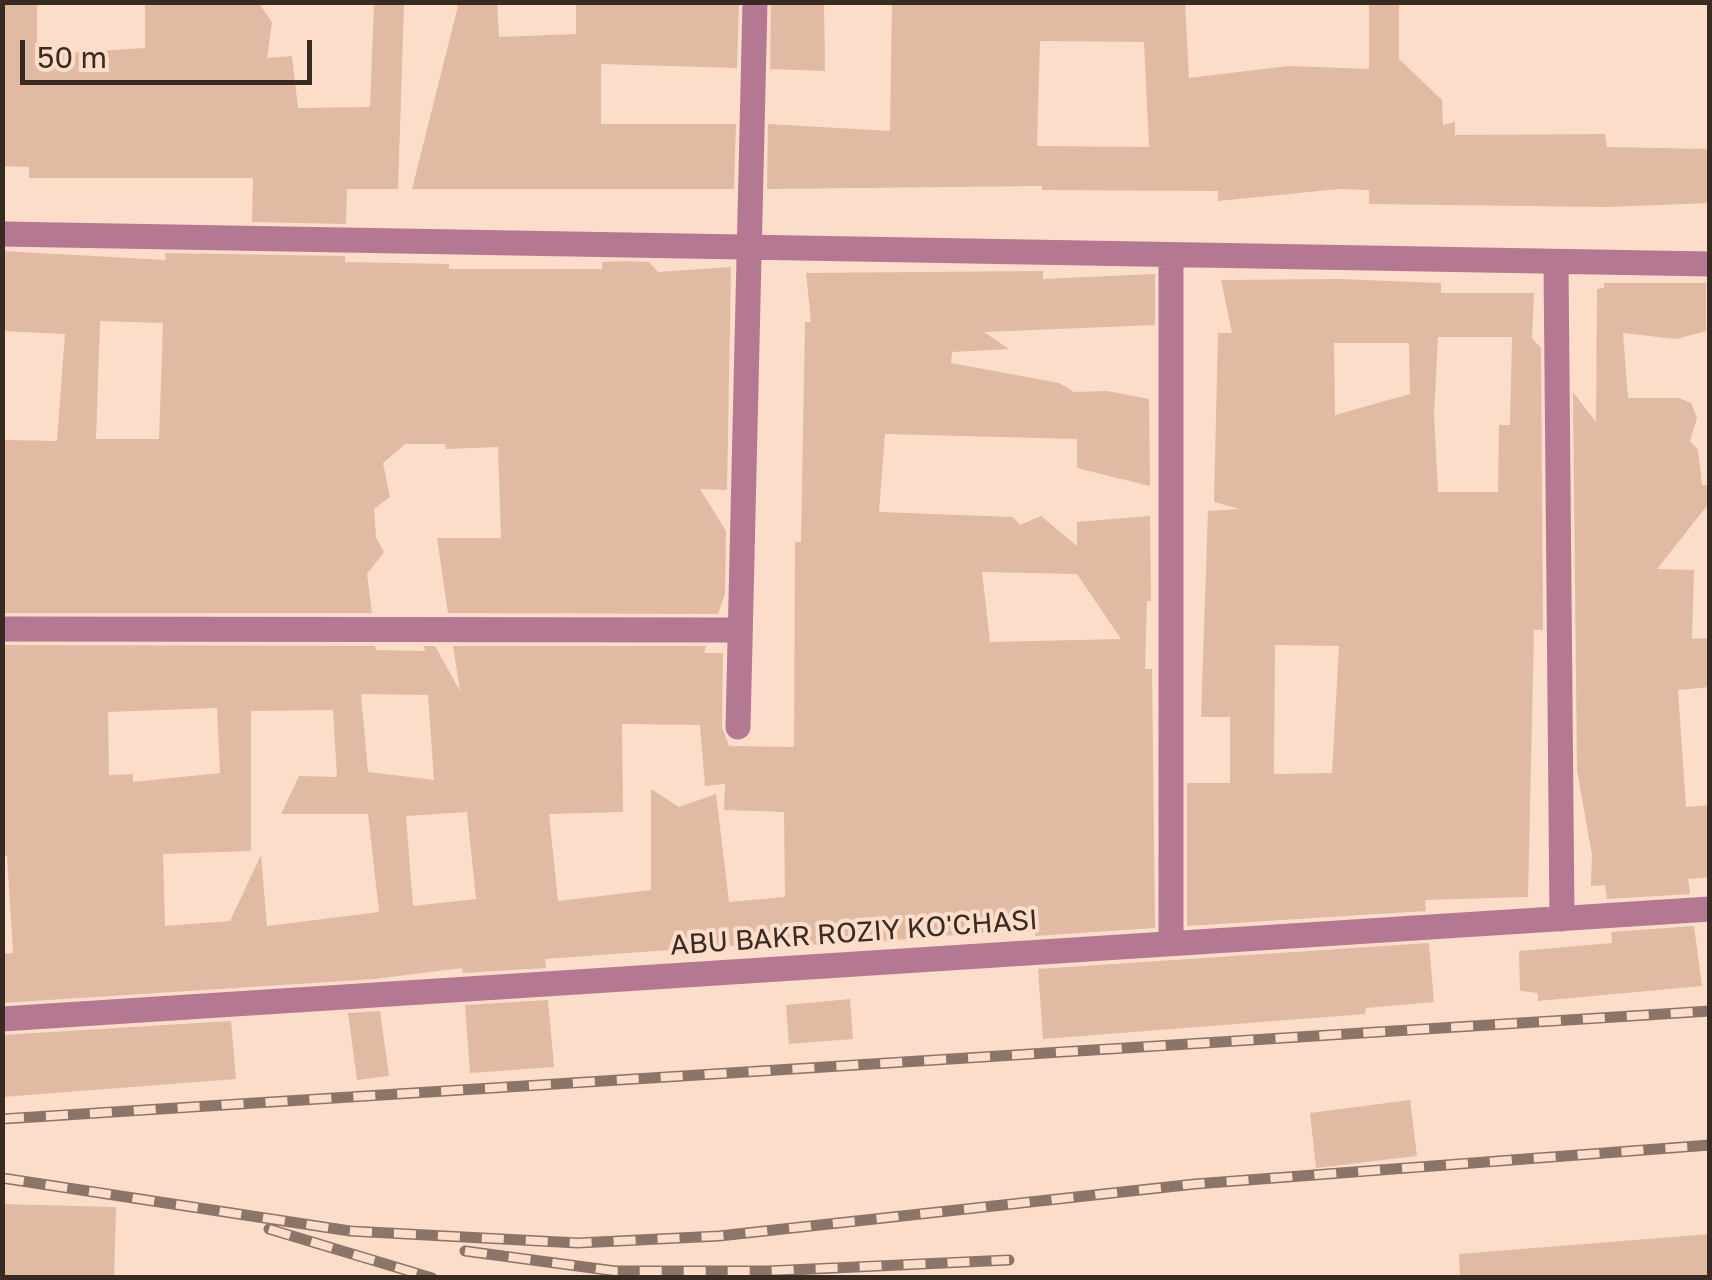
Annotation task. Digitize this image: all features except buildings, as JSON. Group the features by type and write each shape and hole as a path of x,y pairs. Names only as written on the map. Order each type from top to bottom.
{"street":[{"path":"738,727 755,2"},
{"path":"2,234 1710,264"},
{"path":"1171,256 1171,942"},
{"path":"1556,264 1562,919"},
{"path":"2,628 740,630"},
{"name":"ABU BAKR ROZIY KO'CHASI","path":"2,1019 1710,909"}],"railway":[{"path":"2,1119 1710,1011"},
{"path":"2,1178 350,1231 578,1243 719,1236 1195,1184 1710,1145"},
{"path":"269,1229 432,1278"},
{"path":"465,1251 615,1271 768,1271 1009,1260"}]}
